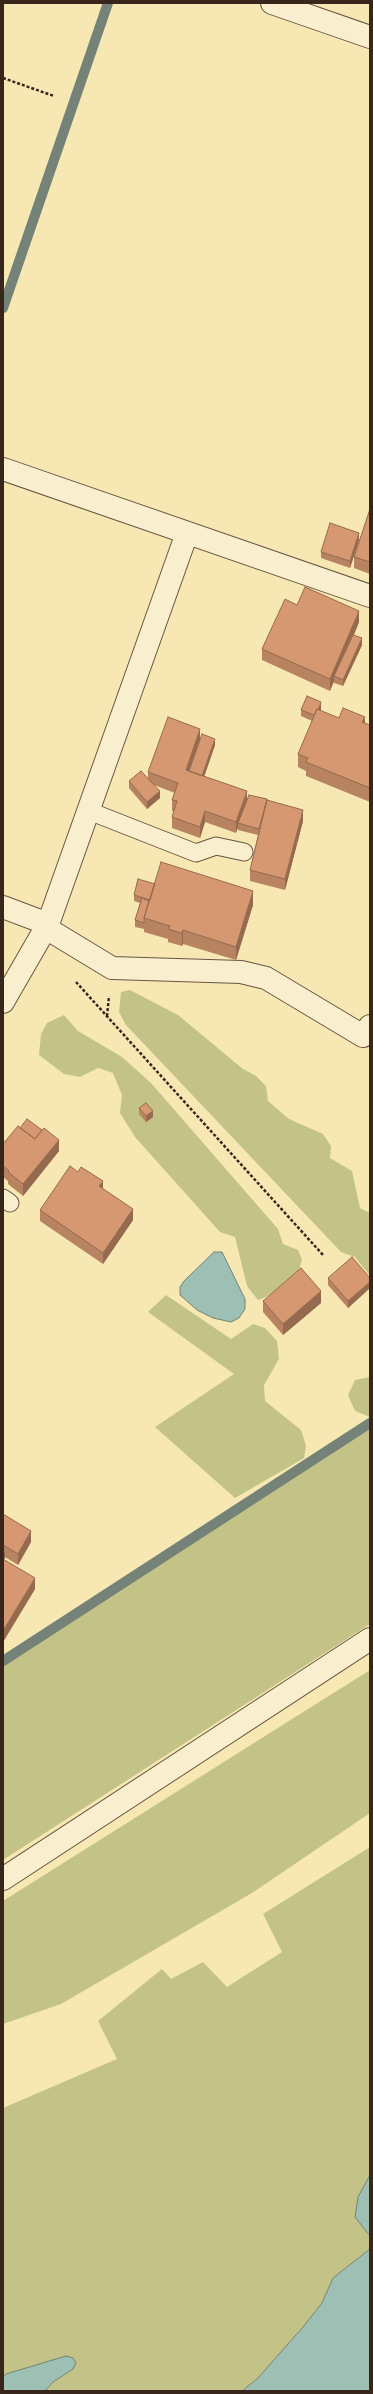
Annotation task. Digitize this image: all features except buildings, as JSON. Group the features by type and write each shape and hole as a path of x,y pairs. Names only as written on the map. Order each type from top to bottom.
{"street":[{"path":"272,3 370,37"},
{"path":"3,469 370,596"},
{"path":"3,1002 47,926 187,532"},
{"path":"3,907 47,926 112,968 241,972 266,978 363,1036 370,1026"},
{"path":"3,1879 370,1639"}],"lane":[{"path":"89,811 196,854 216,846 244,852"}],"path":[{"path":"3,78 54,96"},
{"path":"75,981 323,1255"}],"green space":[{"path":"130,990 178,1015 243,1069 256,1076 266,1086 268,1101 289,1119 323,1134 331,1146 330,1158 352,1171 360,1208 370,1213 370,1276 355,1257 341,1252 126,1025 119,1012 121,992"},
{"path":"64,1015 78,1031 122,1057 151,1083 278,1229 283,1244 298,1250 302,1260 298,1273 266,1297 258,1300 247,1286 235,1237 220,1232 135,1137 120,1113 122,1095 113,1073 98,1068 80,1077 64,1074 39,1055 41,1034 47,1023"},
{"path":"166,1295 231,1339 253,1324 265,1328 277,1341 279,1359 264,1385 265,1401 301,1430 306,1446 304,1458 235,1498 155,1427 234,1374 148,1312"},
{"path":"370,1377 370,1417 355,1411 348,1395 355,1380"},
{"path":"370,1427 370,1624 3,1860 3,1664"},
{"path":"370,1670 370,1813 252,1893 61,2004 3,2024 3,1901"},
{"path":"370,1847 370,2175 359,2197 366,2231 370,2236 370,2249 333,2278 322,2303 303,2327 257,2379 242,2391 45,2391 53,2382 73,2369 6,2374 3,2377 3,2108 117,2059 98,2021 162,1969 171,1979 203,1962 227,1987 282,1952 263,1914"}],"water":[{"path":"214,1252 222,1252 245,1299 245,1309 239,1318 231,1322 213,1318 197,1310 180,1295 180,1287 184,1281"},
{"path":"370,2175 370,2236 355,2217 358,2197"},
{"path":"370,2249 370,2391 242,2391 257,2379 303,2327 322,2303 333,2278"},
{"path":"66,2356 73,2358 76,2363 73,2369 53,2382 45,2391 3,2391 3,2377 6,2374"}],"waterway":[{"path":"3,308 108,3"},
{"path":"3,1661 370,1423"}]}
